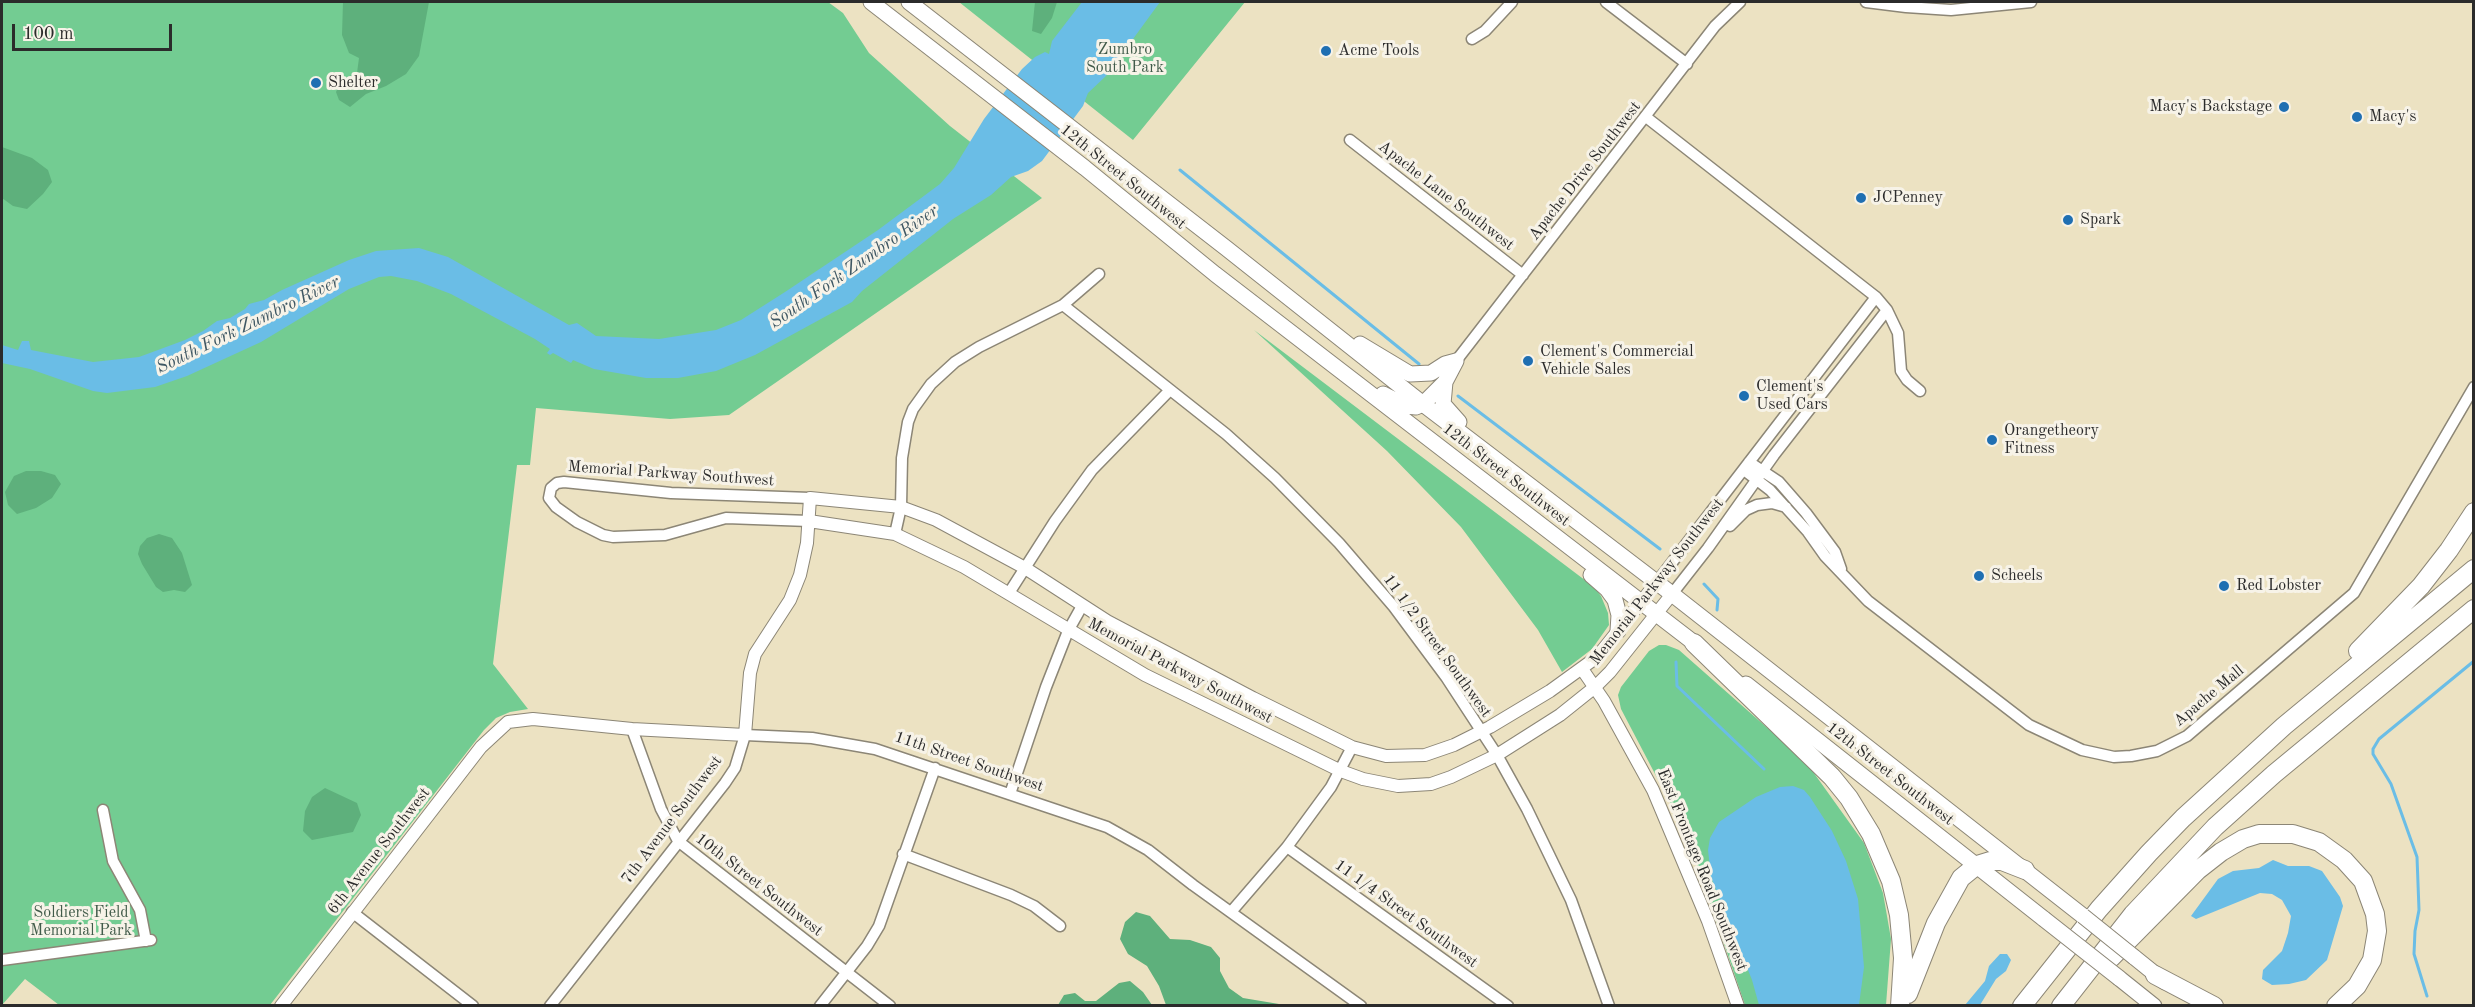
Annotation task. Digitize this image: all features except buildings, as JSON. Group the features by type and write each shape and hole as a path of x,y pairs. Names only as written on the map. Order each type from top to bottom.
{"highway":[{"path":"2284,726 2421,586 2449,550 2474,512"},
{"path":"2022,1005 2099,909 2148,853 2183,818 2284,726 2474,569"},
{"path":"2062,1005 2133,914 2215,827 2274,774 2474,609"},
{"path":"1694,643 1832,777 1849,798 1871,834 1891,881 1899,915 1903,958 1902,1005"},
{"path":"2062,1005 2208,862 2242,839 2259,834 2277,833 2308,838 2331,849 2354,870 2363,881 2370,896 2377,931 2372,960 2357,986 2336,1005"},
{"path":"1902,1005 1929,939 1951,893 1961,878 1977,866 1990,861 2002,861 2025,870"},
{"path":"2156,975 2214,1005"}],"main road":[{"name":"12th Street Southwest","path":"871,2 1085,168 1215,274 1583,556 2154,1005"},
{"name":"12th Street Southwest","path":"909,2 1100,149 1423,404 1657,582 2195,1005"},
{"path":"1316,318 1410,374 1431,374 1445,364 1456,361"},
{"path":"1337,368 1406,406 1416,407 1423,404 1445,382 1456,361"},
{"path":"1445,382 1443,404 1449,413 1471,432 1476,445"},
{"path":"1583,556 1590,573 1615,600 1619,615 1618,631"}],"street":[{"path":"1472,39 1485,31 1512,2"},
{"path":"1606,2 1687,64"},
{"name":"Apache Drive Southwest","path":"1456,361 1715,26 1740,2"},
{"path":"1866,2 1906,8 1951,10 2031,2"},
{"path":"1646,117 1876,297 1887,309 1898,333 1901,370 1907,380 1920,391"},
{"name":"Apache Lane Southwest","path":"1350,140 1523,275"},
{"path":"895,534 901,507 902,458 908,422 913,409 931,384 955,362 979,347 1063,305 1099,274"},
{"name":"Memorial Parkway Southwest","path":"1876,297 1597,657 1582,669 1482,732 1425,755 1386,756 1352,747 1253,699 1082,606 1025,568 936,520 901,507 810,498 671,493 564,482 557,483 551,488 549,498 556,507 577,522 603,535 613,537 665,535 726,518 809,522 895,534 964,567 1145,675 1341,771 1383,783 1416,786 1452,777 1497,755 1560,715 1595,687 1708,548 1774,455 1887,309"},
{"name":"11 1/2 Street Southwest","path":"1063,305 1267,470 1339,543 1394,607 1446,677 1497,755 1538,831 1571,900 1610,1005"},
{"name":"Apache Mall","path":"1760,476 1868,600 2034,728 2072,746 2114,757 2157,751 2187,736 2354,593 2474,387"},
{"path":"1009,593 1055,521 1092,470 1170,390"},
{"path":"1747,466 1760,476 1779,482 1824,535 1835,552 1843,574"},
{"name":"7th Avenue Southwest","path":"550,1005 735,768 745,735 750,673 755,654 795,590 804,561 810,498"},
{"path":"1708,548 1746,510 1756,505 1772,503 1787,508"},
{"path":"1010,794 1046,687 1068,631 1082,606"},
{"name":"East Frontage Road Southwest","path":"1582,669 1628,741 1658,800 1708,921 1738,1005"},
{"name":"11th Street Southwest","path":"508,722 533,719 632,729 812,738 896,754 1123,834 1361,1005"},
{"name":"6th Avenue Southwest","path":"281,1005 481,747 508,722"},
{"name":"10th Street Southwest","path":"632,729 661,809 678,841 890,1005"},
{"path":"1231,912 1287,847 1341,771 1352,747"},
{"path":"820,1005 879,926 935,768"},
{"path":"2,960 148,941 140,910 113,861 103,810"},
{"name":"11 1/4 Street Southwest","path":"1287,847 1508,1005"},
{"path":"903,854 1011,895 1034,906 1060,926"},
{"path":"352,912 473,1005"}],"green space":[{"name":"Soldiers Field Memorial Park","path":"2,2 828,2 843,13 869,53 950,126 1042,198 729,415 670,419 536,408 530,465 517,465 493,664 528,709 510,712 496,718 484,730 270,1005 59,1005 25,979 2,1005"},
{"path":"343,2 429,2 419,56 406,74 366,94 350,107 339,100 336,92 342,79 357,73 359,58 349,53 342,35"},
{"name":"Zumbro South Park","path":"959,2 1245,2 1133,140"},
{"path":"1035,2 1057,2 1052,18 1041,34 1032,31"},
{"path":"2,147 32,158 48,170 52,182 27,209 13,206 2,198"},
{"path":"1254,330 1594,587 1601,596 1608,613 1609,625 1592,649 1562,672 1538,630 1461,527 1387,451"},
{"path":"26,471 41,471 55,475 61,484 52,498 36,508 17,514 8,505 5,492 14,476"},
{"path":"159,534 172,538 182,553 192,585 185,592 174,590 163,592 156,587 142,564 138,554 140,546 147,538"},
{"path":"1659,645 1679,650 1806,762 1864,843 1883,893 1891,939 1886,1005 1745,1005 1698,868 1676,814 1621,709 1618,695 1621,687 1649,651"},
{"path":"325,788 357,803 361,815 353,832 312,840 303,831 305,811 312,797"},
{"path":"1136,912 1150,916 1170,939 1190,940 1211,947 1220,958 1220,971 1229,988 1243,998 1285,1005 1166,1005 1159,986 1147,966 1128,954 1120,939 1125,922"},
{"path":"1130,981 1143,992 1152,1005 1058,1005 1064,995 1075,993 1085,1001 1096,1001 1119,983"}],"water":[{"name":"South Fork Zumbro River","path":"1082,2 1160,2 1106,76 1088,93 1083,106 1042,161 1028,171 1011,177 991,195 953,219 862,291 852,302 755,355 716,371 678,378 646,378 594,369 573,360 571,363 553,353 550,355 547,353 550,349 535,339 451,294 417,281 391,276 379,277 349,289 261,342 187,376 155,387 107,393 93,391 30,369 2,363 2,345 18,350 22,341 29,341 31,350 93,362 139,357 185,340 217,321 230,318 249,304 264,300 349,260 376,251 419,248 448,257 569,325 577,323 596,336 659,339 716,330 741,320 785,292 878,230 940,184 954,168 984,119 1022,69 1035,57 1045,52 1049,54 1052,41"},
{"path":"1793,786 1804,790 1832,831 1846,861 1858,899 1864,967 1859,1005 1759,1005 1752,980 1711,877 1708,850 1710,838 1719,822 1756,797 1780,787"},
{"path":"2273,860 2288,866 2309,866 2322,871 2340,897 2343,906 2327,960 2306,980 2289,984 2272,985 2262,979 2263,970 2282,951 2288,933 2291,916 2282,900 2272,894 2260,893 2196,919 2191,916 2218,879 2233,871 2259,868"},
{"path":"2000,954 2007,954 2011,960 2006,971 1996,979 1980,1005 1965,1005 1985,981 1989,966"}],"waterway":[{"path":"1180,170 1419,364"},
{"path":"1458,396 1660,549"},
{"path":"1704,584 1718,599 1717,610"},
{"path":"2427,996 2414,954 2419,910 2417,857 2391,784 2373,754 2373,749 2379,739 2474,661"},
{"path":"1676,662 1677,686 1764,769"}],"place":[{"name":"Acme Tools","path":"1326,51"},
{"name":"Shelter","path":"316,83"},
{"name":"Macy's Backstage","path":"2284,107"},
{"name":"Macy's","path":"2357,117"},
{"name":"JCPenney","path":"1861,198"},
{"name":"Spark","path":"2068,220"},
{"name":"Clement's Commercial Vehicle Sales","path":"1528,361"},
{"name":"Clement's Used Cars","path":"1744,396"},
{"name":"Orangetheory Fitness","path":"1992,440"},
{"name":"Scheels","path":"1979,576"},
{"name":"Red Lobster","path":"2224,586"}]}
